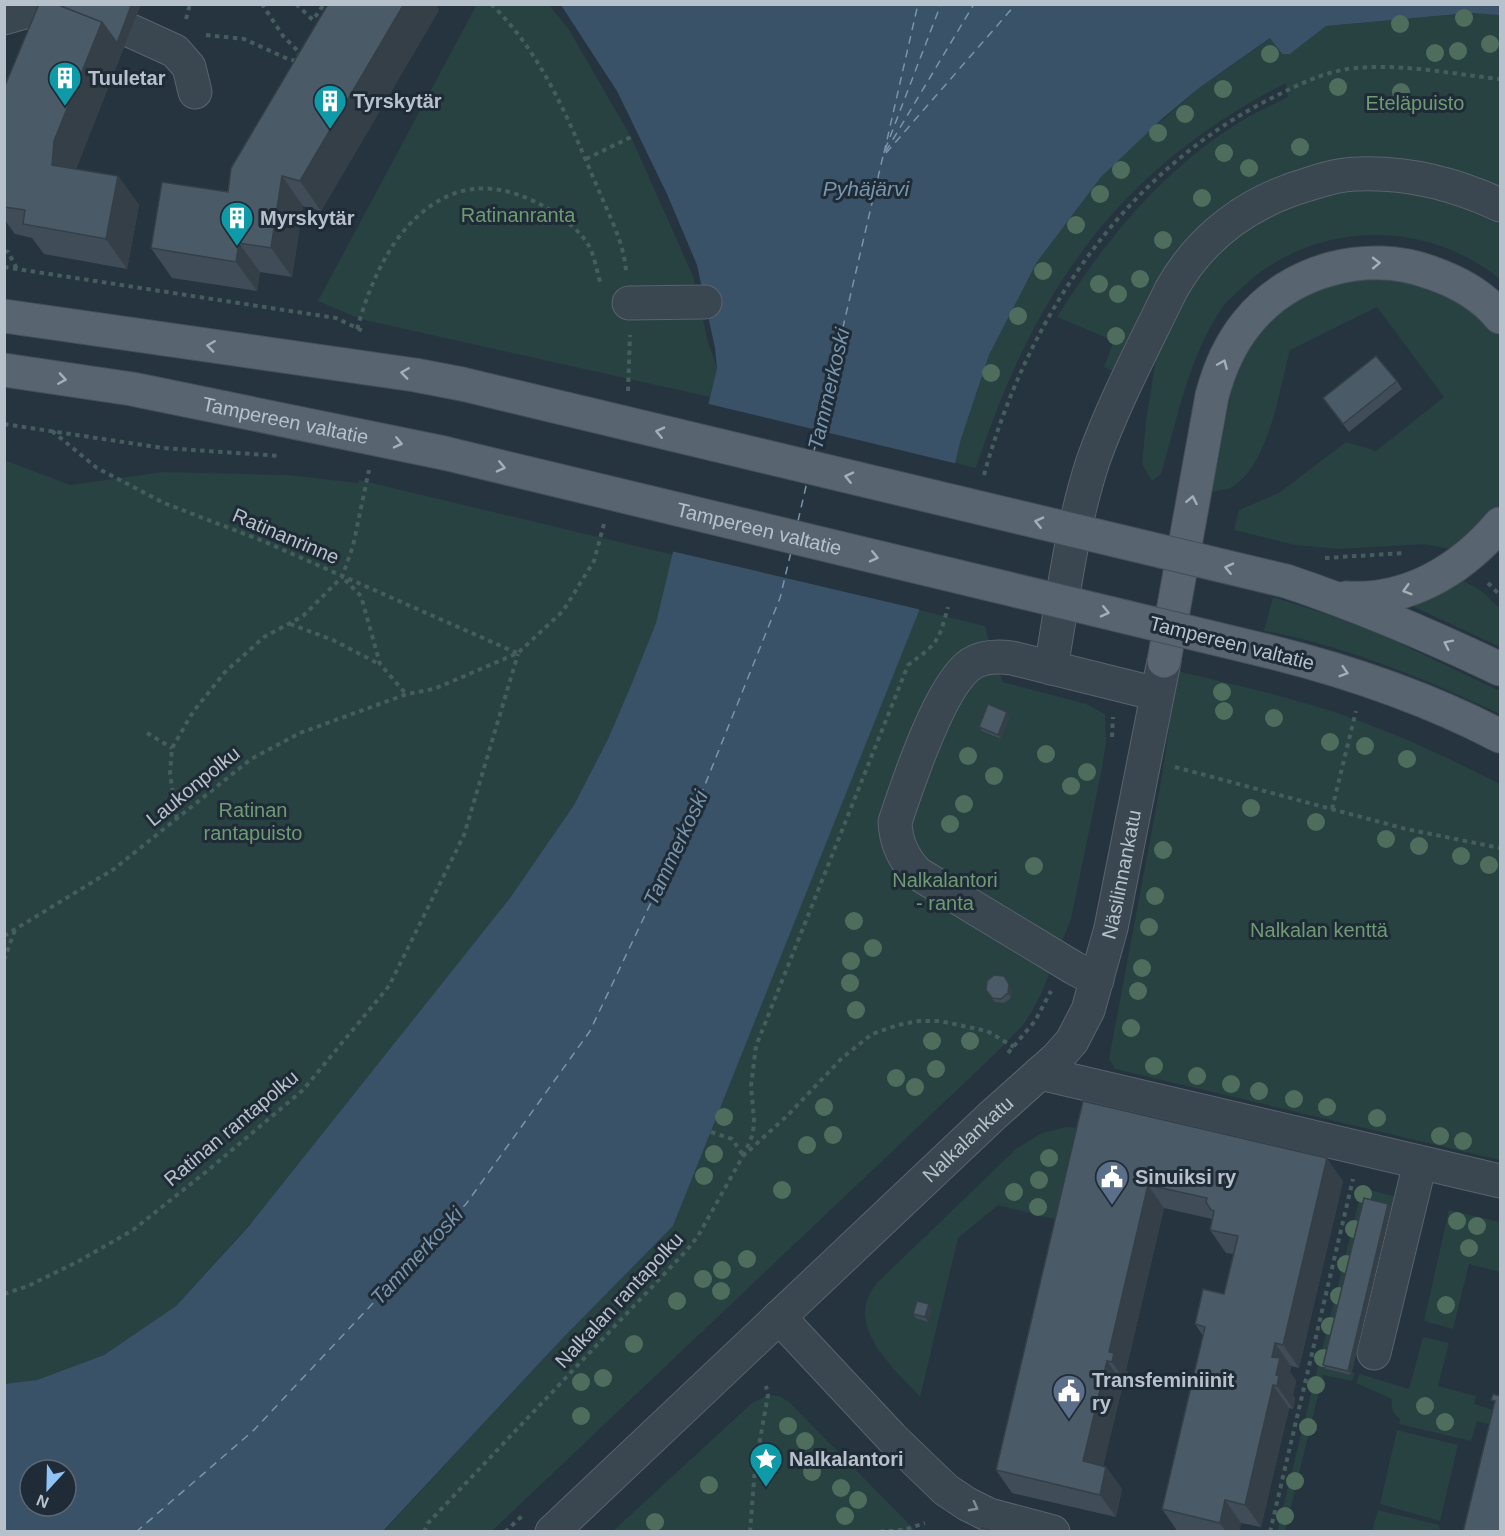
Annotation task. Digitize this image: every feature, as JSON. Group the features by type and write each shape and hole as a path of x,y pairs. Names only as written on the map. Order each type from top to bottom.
{"main road":[{"path":"1164,661 1212,396 1229,350 1260,309 1290,286 1326,270 1345,265 1386,262 1414,267 1440,276 1480,297 1500,317"},
{"path":"4,316 415,375 462,384 1286,581 1400,622 1500,669"},
{"name":"Tampereen valtatie","path":"4,370 132,389 444,453 1310,661 1386,685 1453,713 1500,736"},
{"path":"1333,597 1371,597 1421,585 1459,564 1475,551 1500,524"}],"street":[{"path":"4,18 49,5 67,10"},
{"path":"131,31 175,51 189,67 195,92"},
{"path":"1051,668 1070,558 1094,461 1125,386 1171,290 1179,275 1199,249 1225,225 1257,205 1295,188 1334,176 1391,174 1425,179 1460,188 1500,205"},
{"path":"629,303 705,302"},
{"path":"1098,980 917,873 901,851 896,835 896,822 921,749 950,688 971,664 993,657 1012,658 1157,694"},
{"name":"Näsilinnankatu","path":"1040,1072 1058,1058 1071,1041 1088,1010 1098,980 1111,928 1164,661"},
{"path":"1040,1072 1500,1181"},
{"name":"Nalkalankatu","path":"552,1532 1040,1072"},
{"path":"1374,1353 1420,1163"},
{"path":"779,1317 927,1473 946,1490 978,1510 1002,1520 1053,1532"}],"path":[{"path":"175,51 183,28 213,36 244,39 296,61 300,53 283,36 262,4"},
{"path":"296,4 313,20 324,4"},
{"path":"491,4 519,36 554,87 616,228 625,263 629,303 631,348 627,399"},
{"path":"586,159 632,137"},
{"path":"357,329 365,303 395,244 417,217 443,199 472,189 502,189 530,198 564,218 589,245 605,301 629,303"},
{"path":"4,251 8,252 17,269"},
{"path":"4,267 336,318 368,332"},
{"path":"4,424 164,448 287,457"},
{"name":"Ratinanrinne","path":"52,430 97,468 164,503 264,541 518,653"},
{"path":"177,819 170,774 172,748 193,712 225,672 264,637 303,616 342,577 354,546 370,466 361,465"},
{"path":"518,653 563,611 594,561 606,519"},
{"path":"1321,558 1413,553"},
{"path":"342,577 361,596 380,664"},
{"path":"290,623 333,639 380,664 407,694"},
{"name":"Laukonpolku","path":"4,936 114,869 251,759 300,733 407,694 434,689 518,653"},
{"name":"Ratinan rantapolku","path":"4,1294 28,1286 79,1261 133,1230 303,1090 389,986 464,835 518,653"},
{"path":"1117,685 1112,754 1143,760 1406,829 1500,848"},
{"path":"1332,809 1354,719"},
{"path":"147,734 172,748"},
{"path":"4,960 15,930"},
{"path":"1001,1060 1035,1021 1063,961"},
{"name":"Nalkalan rantapolku","path":"424,1532 428,1523 687,1250 698,1236 743,1156 788,1115 842,1058 872,1034 898,1025 918,1022 940,1021 987,1031 1014,1047"},
{"path":"711,1132 732,1139 743,1156"},
{"path":"1270,1532 1354,1176"},
{"path":"750,1532 755,1468 768,1395 766,1386"},
{"path":"505,1532 528,1509"},
{"path":"871,1532 904,1530 925,1523"}],"green space":[{"name":"Ratinanranta","path":"477,4 549,5 568,28 631,137 693,276 708,342 717,368 710,397 360,319 318,301"},
{"name":"Eteläpuisto","path":"1469,13 1500,15 1500,218 1462,200 1414,188 1365,186 1342,189 1323,195 1355,190 1396,191 1449,203 1500,224 1500,279 1471,260 1440,246 1407,238 1374,235 1340,238 1307,247 1277,262 1248,282 1229,300 1209,330 1184,391 1161,474 1152,481 1142,464 1157,352 1164,334 1184,296 1203,269 1225,246 1281,210 1297,204 1294,174 1259,186 1228,203 1202,224 1180,249 1161,277 1144,307 1115,372 1104,367 1114,341 1057,317 1116,234 1162,183 1214,139 1243,120 1288,97 1286,83 1227,117 1175,155 1129,196 1090,241 1055,291 1025,345 999,404 976,468 955,463 989,355 1037,262 1101,177 1132,146 1199,88 1271,38 1281,54 1290,54 1326,26"},
{"path":"1385,275 1455,297 1496,330 1500,338 1500,503 1491,516 1455,550 1425,544 1339,549 1295,545 1234,530 1239,510 1279,493 1346,442 1376,451 1444,397 1377,307 1290,350 1271,424 1256,460 1246,475 1234,486 1212,492 1233,382 1239,365 1258,330 1312,289"},
{"name":"Ratinan rantapuisto","path":"4,460 70,485 163,472 288,475 358,483 359,480 674,555 656,623 630,689 608,739 574,805 510,898 256,1217 176,1306 104,1355 37,1380 5,1384"},
{"path":"1464,581 1483,592 1500,609 1500,647 1410,605 1457,582"},
{"path":"1273,597 1380,634 1500,691 1500,714 1385,665 1325,645 1264,631"},
{"name":"Nalkalantori - ranta","path":"919,610 985,626 1003,682 1086,704 1105,714 1106,742 1102,768 1071,919 1031,1013 996,1053 492,1531 383,1532 561,1340 673,1226"},
{"name":"Nalkalan kenttä","path":"1177,671 1332,711 1428,749 1500,784 1500,1160 1115,1069 1109,1059 1162,776"},
{"name":"Nalkalantori","path":"1066,1127 1076,1128 1079,1131 1062,1221 998,1205 958,1238 920,1397 896,1372 874,1343 867,1327 865,1312 869,1296 880,1280 1016,1149 1042,1133"},
{"path":"1362,1188 1398,1197 1394,1209 1391,1208 1326,1369 1351,1375 1352,1372 1355,1373 1352,1381 1323,1375 1285,1531 1277,1532"},
{"path":"1449,1210 1500,1222 1500,1272 1469,1264 1453,1329 1424,1321"},
{"path":"1423,1337 1449,1343 1438,1386 1476,1396 1474,1404 1500,1412 1500,1427 1477,1421 1471,1441 1399,1424 1400,1419 1392,1408 1392,1399 1356,1383 1360,1374 1409,1389"},
{"name":"Nalkalantori","path":"768,1395 779,1396 789,1402 916,1531 613,1531 752,1403"},
{"path":"1397,1430 1458,1445 1440,1521 1380,1504"},
{"path":"1378,1510 1439,1525 1440,1531 1372,1531"}],"water":[{"name":"Pyhäjärvi","path":"561,5 1500,5 1500,15 1469,13 1326,26 1290,54 1282,54 1270,38 1199,88 1164,117 1101,177 1037,262 989,355 961,439 919,611 673,1226 561,1340 383,1531 5,1531 4,1384 37,1380 104,1355 176,1306 248,1227 510,898 574,805 608,739 656,623 717,368 715,348 697,265 667,194 617,91"}],"pier":[{"path":"705,403 958,464 922,610 671,551"}],"building":[{"path":"39,4 57,4 102,22 54,141 52,165 118,176 106,239 23,224 25,210 4,207 4,88"},
{"path":"62,4 126,4 131,6 117,43 102,22 61,6"},
{"path":"328,4 404,4 300,181 282,176 271,248 239,243 236,262 151,248 162,182 228,192 231,168"},
{"path":"1376,356 1397,381 1343,424 1323,398"},
{"path":"988,704 1007,712 998,735 979,727"},
{"path":"994,975 1004,976 1009,984 1008,993 1001,999 992,998 986,990 987,981"},
{"path":"1083,1101 1327,1158 1283,1345 1275,1343 1272,1357 1280,1358 1276,1375 1279,1376 1277,1386 1273,1385 1245,1505 1225,1500 1220,1523 1162,1509 1205,1327 1195,1324 1203,1289 1224,1294 1238,1236 1210,1230 1214,1211 1206,1202 1207,1198 1148,1185 1109,1352 1114,1353 1112,1362 1107,1361 1083,1461 1106,1467 1100,1495 996,1470"},
{"path":"1364,1198 1388,1204 1348,1371 1323,1365"},
{"path":"917,1301 929,1304 925,1317 913,1314"},
{"path":"1493,1394 1500,1396 1500,1532 1463,1532 1495,1401 1491,1400"},
{"path":"982,1528 995,1532 981,1532"}],"ferry route":[{"path":"884,153 918,4"},
{"path":"885,150 941,4"},
{"path":"814,451 883,156 974,4"},
{"path":"886,153 1016,4"},
{"path":"798,521 807,482"},
{"path":"136,1532 254,1430 466,1204 590,1031 694,812 780,598 791,552"}],"place":[{"name":"Tuuletar","path":"65,107"},
{"name":"Tyrskytär","path":"330,130"},
{"name":"Myrskytär","path":"237,247"},
{"name":"Sinuiksi ry","path":"1112,1206"},
{"name":"Transfeminiinit ry","path":"1069,1420"},
{"name":"Nalkalantori","path":"766,1488"}],"water label":[{"name":"Tammerkoski","path":"829,389"},
{"name":"Tammerkoski","path":"676,848"},
{"name":"Tammerkoski","path":"417,1256"}]}
